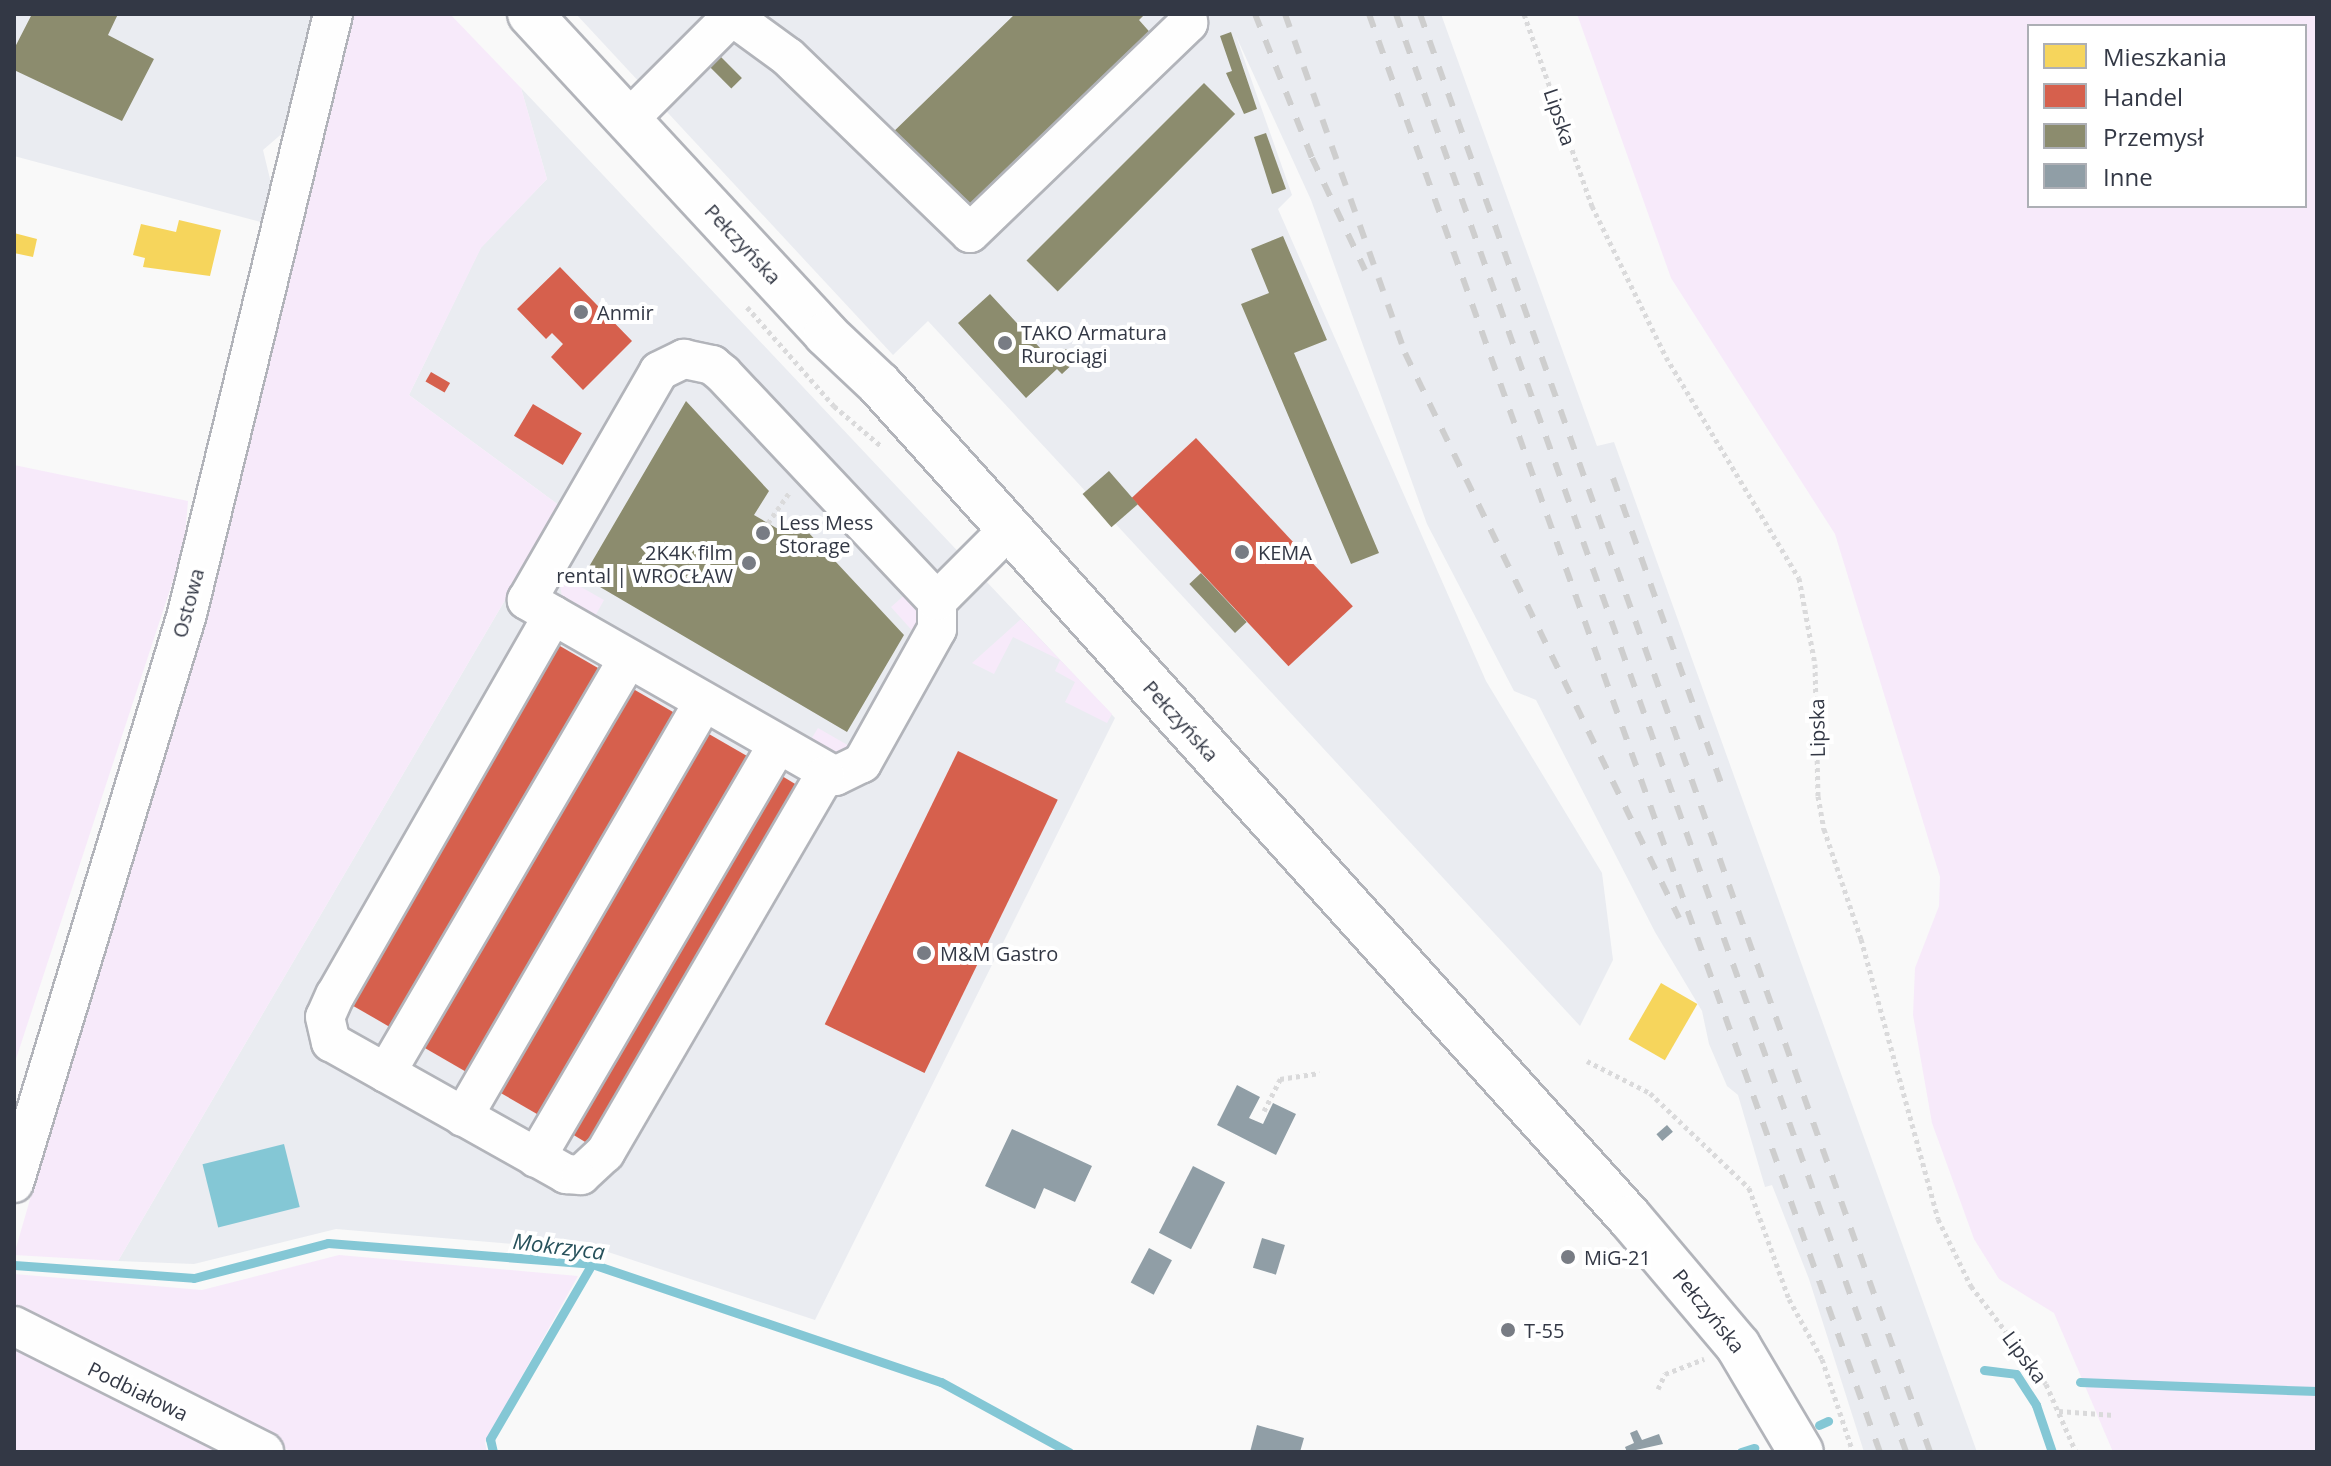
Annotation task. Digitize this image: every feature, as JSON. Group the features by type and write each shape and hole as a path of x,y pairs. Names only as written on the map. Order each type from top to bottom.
{"main road":[{"name":"Pełczyńska","path":"530,14 879,384 1007,531 1691,1287 1756,1372 1801,1452"}],"street":[{"name":"Ostowa","path":"14,1183 187,614 333,14"},
{"path":"629,119 730,16 788,57 970,233 1188,23 1187,14"},
{"path":"684,359 699,359 723,374 937,601 937,629 862,763 844,774 825,775 527,600 659,371 684,359"},
{"path":"937,601 1007,531"},
{"path":"553,615 325,1017 331,1042 566,1174 581,1175 605,1153 825,775"},
{"path":"386,1073 628,659"},
{"path":"463,1117 703,703"},
{"path":"536,1158 777,746"},
{"name":"Podbiałowa","path":"14,1326 264,1452"}],"path":[{"name":"Lipska","path":"1524,14 1592,206 1666,357 1799,578 1815,664 1818,796 1824,829 1861,939 1938,1219 1971,1286 2046,1384 2076,1452"},
{"path":"1587,1061 1650,1093 1749,1188 1789,1299 1822,1359 1853,1452"},
{"path":"1264,1111 1280,1079 1320,1073"},
{"path":"1658,1389 1665,1374 1708,1357"},
{"path":"2058,1411 2114,1415"}],"shaded area":[{"path":"14,14 314,14 285,131 263,150 271,183 261,222 14,156"},
{"path":"352,14 450,14 521,88 547,179 481,248 409,395 560,506 118,1261 14,1255 196,622"},
{"path":"576,14 1441,14 1597,446 1614,442 1977,1452 1864,1452 1809,1279 1772,1185 1765,1187 1738,1095 1727,1086 1709,1044 1702,1011 1655,932 1536,700 1514,691 1427,524 1311,200 1236,36 1292,195 1278,209 1486,681 1602,873 1613,960 1580,1026 928,321 893,355"},
{"path":"1577,14 2317,14 2317,1452 2113,1452 2054,1313 1999,1279 1974,1239 1932,1123 1913,1015 1915,968 1939,906 1940,877 1835,534 1671,278"},
{"path":"521,88 1115,718 815,1320 608,1252 336,1229 194,1264 118,1261 560,506 409,395 481,247 547,179"},
{"path":"14,465 188,501 184,547 14,1065"},
{"path":"558,574 604,600 593,620 563,602"},
{"path":"908,592 921,607 917,636 891,607"},
{"path":"1021,619 1112,714 1107,723 1065,702 1075,682 1055,671 1060,660 1013,637 994,674 972,663"},
{"path":"818,728 851,747 833,756 807,746"},
{"path":"339,1255 578,1276 485,1442 487,1452 292,1452 14,1308 14,1274 202,1290"},
{"path":"14,1345 232,1452 14,1452"}],"water":[{"path":"284,1144 300,1207 218,1227 202,1164"}],"building: Mieszkania":[{"path":"179,220 221,230 210,276 143,267 145,258 133,255 141,224 176,232"},
{"path":"14,233 37,239 33,257 14,253"},
{"path":"1661,983 1697,1004 1665,1060 1628,1039"}],"building: Handel":[{"path":"560,267 632,341 583,390 551,357 563,344 552,333 546,339 517,309"},
{"path":"431,372 450,383 445,393 426,382"},
{"path":"533,404 582,433 563,465 514,436"},
{"path":"1196,438 1353,606 1289,666 1132,498"},
{"path":"553,642 604,672 397,1031 346,1001"},
{"path":"628,686 678,715 471,1074 421,1045"},
{"path":"702,730 753,760 546,1119 495,1089"},
{"path":"958,751 1058,800 925,1073 825,1024"},
{"path":"777,773 802,788 588,1144 563,1129"}],"building: Przemysł":[{"path":"32,14 118,14 108,35 154,59 122,121 14,70 14,49"},
{"path":"1015,14 1145,14 1139,20 1155,38 968,220 888,137"},
{"path":"1231,32 1257,109 1244,114 1226,73 1232,71 1220,36"},
{"path":"720,56 742,78 731,89 709,67"},
{"path":"1204,83 1235,114 1058,292 1027,260"},
{"path":"1266,133 1286,189 1272,194 1254,137"},
{"path":"1283,236 1327,340 1294,353 1379,553 1351,564 1241,304 1269,293 1251,249"},
{"name":"TAKO Armatura Rurociągi","path":"990,294 1053,362 1066,349 1077,360 1062,374 1057,369 1026,398 958,323"},
{"path":"686,401 769,491 754,515 785,533 794,517 904,635 847,732 583,577"},
{"path":"1109,471 1138,504 1111,527 1083,494"},
{"path":"1201,573 1247,622 1235,633 1189,584"}],"building: Inne":[{"path":"1237,1085 1260,1097 1249,1118 1263,1124 1273,1103 1296,1114 1276,1155 1217,1125"},
{"path":"1667,1125 1673,1132 1662,1141 1656,1134"},
{"path":"1012,1129 1092,1166 1075,1202 1044,1188 1035,1209 985,1186"},
{"path":"1193,1166 1225,1182 1191,1249 1159,1233"},
{"path":"1262,1238 1285,1245 1276,1275 1253,1268"},
{"path":"1149,1248 1172,1260 1154,1295 1131,1282"},
{"path":"1257,1425 1304,1438 1300,1452 1250,1452"},
{"path":"1637,1430 1642,1440 1659,1434 1663,1444 1627,1452 1625,1447 1634,1443 1630,1433"}],"waterway":[{"name":"Mokrzyca","path":"14,1265 194,1278 328,1243 592,1264 941,1382 1069,1452"},
{"path":"493,1452 490,1439 592,1264"},
{"path":"1984,1370 2016,1374 2036,1405 2052,1452"},
{"path":"2080,1382 2317,1391"},
{"name":"Mokrzyca","path":"1819,1425 1828,1421"},
{"name":"Mokrzyca","path":"1741,1452 1754,1448"}],"railway":[{"path":"1255,14 1312,158 1365,270"},
{"path":"1285,14 1405,353 1679,918"},
{"path":"1369,14 1880,1452"},
{"path":"1396,14 1906,1452"},
{"path":"1420,14 1930,1452"},
{"path":"1613,478 1722,786"}],"place":[{"name":"Anmir","path":"581,312"},
{"name":"TAKO Armatura Rurociągi","path":"1005,343"},
{"name":"Less Mess Storage","path":"763,533"},
{"name":"KEMA","path":"1242,552"},
{"name":"2K4K film rental | WROCŁAW","path":"749,563"},
{"name":"M&M Gastro","path":"924,953"},
{"name":"MiG-21","path":"1568,1257"},
{"name":"T-55","path":"1508,1330"}]}
